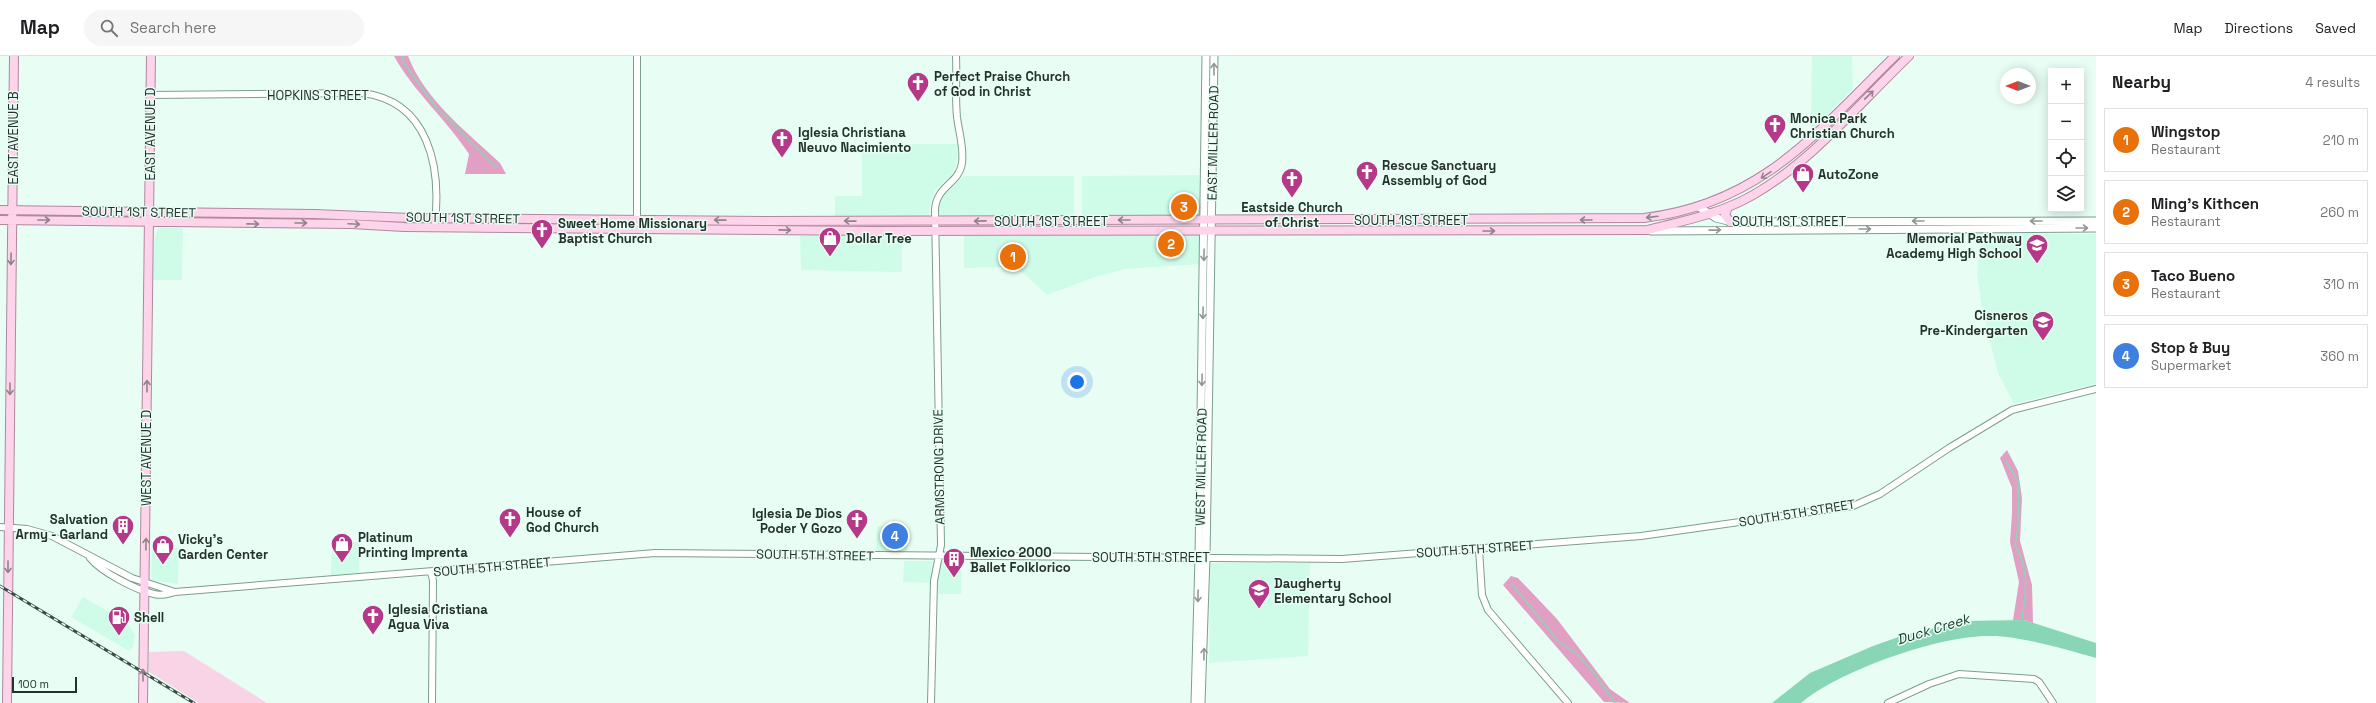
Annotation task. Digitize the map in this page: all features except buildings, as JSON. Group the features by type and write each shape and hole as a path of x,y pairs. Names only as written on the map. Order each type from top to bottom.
{"main road":[{"name":"EAST AVENUE B","path":"7,703 4,528 12,220 14,56"},
{"name":"EAST AVENUE D","path":"150,212 151,56"},
{"name":"EAST MILLER ROAD","path":"1206,56 1208,230"},
{"name":"EAST MILLER ROAD","path":"1208,220 1214,56"},
{"path":"1699,207 1757,181 1797,152 1895,56"},
{"name":"SOUTH 1ST STREET","path":"1647,230 1709,214 1752,195 1804,157 1909,56"},
{"path":"1834,116 1841,122"},
{"path":"1797,152 1804,157"},
{"path":"1728,206 1725,215 1730,222"},
{"name":"SOUTH 1ST STREET","path":"0,210 322,214 435,218 1006,221 1629,219 1661,216 1699,207 1709,214 1730,222 2096,221"},
{"name":"WEST AVENUE D","path":"143,703 146,290 150,247 150,212"},
{"name":"SOUTH 1ST STREET","path":"0,220 351,224 434,228 934,231 2096,228"},
{"path":"1150,220 1150,230"},
{"path":"150,247 156,229 162,225 176,221"},
{"path":"1006,221 1006,231"},
{"path":"1973,228 1993,221"},
{"name":"WEST MILLER ROAD","path":"1201,703 1208,230"},
{"name":"WEST MILLER ROAD","path":"1195,703 1203,557"}],"street":[{"path":"637,56 637,229"},
{"name":"ARMSTRONG DRIVE","path":"931,703 934,581 941,545 934,231 935,203 938,195 956,177 962,163 962,147 957,116 956,56"},
{"name":"HOPKINS STREET","path":"150,95 362,93 380,97 394,104 412,119 423,134 431,149 436,171 434,228"},
{"name":"SOUTH 5TH STREET","path":"4,528 32,530 52,536 145,587 175,592 655,553 939,557 1203,557 1318,560 1641,536 1845,508 1880,494 1949,448 2012,410 2096,389"},
{"path":"1478,549 1482,595 1488,610 1568,703"},
{"path":"431,572 433,582 432,703"},
{"path":"1888,703 1929,684 1959,674 2034,679 2053,703"}],"shaded area":[{"path":"394,56 408,56 415,72 436,101 460,127 500,163 506,174 465,174 469,154 460,141 420,94"},
{"path":"1812,56 1852,56 1853,89 1811,131"},
{"path":"862,144 958,144 956,166 952,174 935,190 931,201 929,216 835,216 835,196 862,196"},
{"path":"1199,175 1199,215 1082,216 1082,176"},
{"path":"964,176 1074,176 1074,216 942,217 939,213 939,203 943,193"},
{"path":"162,227 183,228 182,280 152,280 155,236 158,229"},
{"path":"1981,233 2096,234 2096,384 2014,404 1998,373 1982,309 1977,274"},
{"path":"964,235 1198,235 1201,238 1200,264 1125,269 1095,277 1047,295 1023,273 1004,267 964,268"},
{"path":"800,236 902,236 902,272 801,270"},
{"path":"2007,450 2018,471 2022,498 2020,541 2032,585 2033,623 2024,620 2013,620 2019,582 2010,542 2012,488 2000,458"},
{"path":"877,526 907,526 907,553 876,553"},
{"path":"332,541 360,542 359,573 331,576"},
{"path":"152,548 179,548 178,584 151,580"},
{"path":"904,561 932,561 931,583 903,582"},
{"path":"938,562 961,562 961,594 938,594"},
{"name":"Daugherty Elementary School","path":"1210,563 1310,563 1308,656 1209,663"},
{"path":"1511,576 1518,578 1557,619 1610,689 1630,703 1604,702 1503,585"},
{"path":"83,597 127,622 135,635 133,648 129,651 71,617"},
{"path":"184,651 267,703 199,703 149,672 149,652"}],"water":[{"name":"Duck Creek","path":"2024,620 2096,643 2096,658 2016,638 1992,636 1971,637 1946,641 1919,648 1865,667 1839,679 1801,703 1772,703 1810,673 1873,646 1904,635 1965,621"}],"waterway":[{"path":"402,56 404,63 436,107 496,167"},
{"path":"2006,461 2018,481 2019,523 2015,545 2023,563 2026,582 2022,620"},
{"path":"1512,584 1558,641 1578,655 1594,673 1615,703"}],"railway":[{"path":"0,586 194,703"}],"place":[{"name":"Perfect Praise Church of God in Christ","path":"918,102"},
{"name":"Monica Park Christian Church","path":"1775,144"},
{"name":"Iglesia Christiana Neuvo Nacimiento","path":"782,158"},
{"name":"Rescue Sanctuary Assembly of God","path":"1367,192"},
{"name":"AutoZone","path":"1803,194"},
{"name":"Eastside Church of Christ","path":"1292,198"},
{"name":"Taco Bueno","path":"1184,207"},
{"name":"Ming's Kithcen","path":"1171,244"},
{"name":"Sweet Home Missionary Baptist Church","path":"542,250"},
{"name":"Wingstop","path":"1013,257"},
{"name":"Dollar Tree","path":"830,258"},
{"name":"Memorial Pathway Academy High School","path":"2037,264"},
{"name":"Cisneros Pre-Kindergarten","path":"2043,342"},
{"name":"Stop & Buy","path":"895,536"},
{"name":"House of God Church","path":"510,538"},
{"name":"Iglesia De Dios Poder Y Gozo","path":"857,540"},
{"name":"Salvation Army - Garland","path":"123,546"},
{"name":"Platinum Printing Imprenta","path":"342,564"},
{"name":"Vicky's Garden Center","path":"163,566"},
{"name":"Mexico 2000 Ballet Folklorico","path":"954,578"},
{"name":"Daugherty Elementary School","path":"1259,610"},
{"name":"Shell","path":"119,636"},
{"name":"Iglesia Cristiana Agua Viva","path":"373,636"}]}
